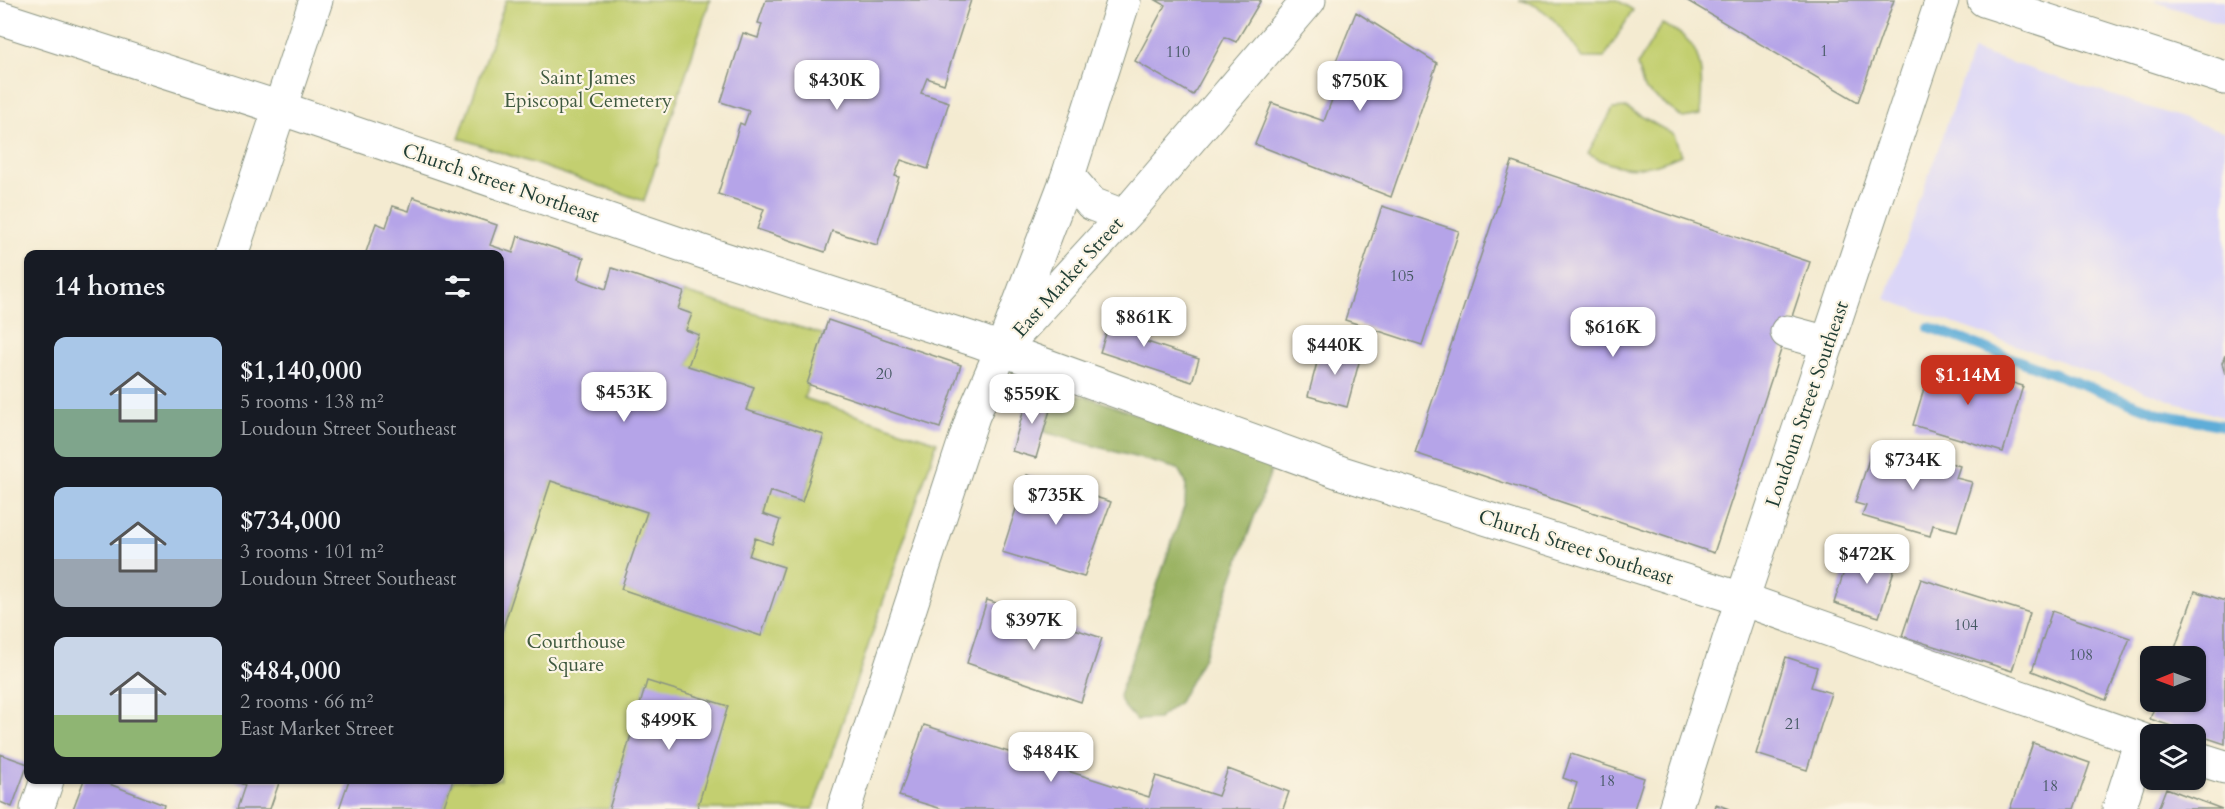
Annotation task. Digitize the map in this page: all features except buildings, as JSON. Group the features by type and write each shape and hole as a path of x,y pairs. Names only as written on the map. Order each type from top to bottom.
{"street":[{"path":"233,250 316,0"},
{"path":"1002,349 1068,176 1124,0"},
{"name":"East Market Street","path":"844,809 973,416 1002,349 1124,216 1309,0"},
{"name":"Loudoun Street Southeast","path":"1676,809 1742,599 1942,0"},
{"path":"1984,0 2225,78"},
{"name":"Church Street Northeast","path":"0,18 280,108 698,250 1002,349"},
{"path":"1068,176 1092,204 1124,216"},
{"path":"1787,332 1828,343"},
{"name":"Church Street Southeast","path":"1002,349 1342,473 1742,599 2140,740"},
{"path":"2119,809 2140,757"},
{"path":"2206,761 2225,768"},
{"path":"38,809 46,784"}],"shaded area":[{"path":"2150,0 2225,0 2225,25"},
{"path":"1973,50 2225,132 2225,418 1885,299"}],"green space":[{"name":"Saint James Episcopal Cemetery","path":"506,0 710,0 644,201 459,138"},
{"path":"1519,0 1617,0 1633,10 1604,58 1583,58 1548,14 1530,3"},
{"path":"1662,24 1683,36 1696,52 1701,73 1700,115 1683,118 1644,89 1637,65"},
{"path":"1627,108 1674,135 1681,155 1657,164 1634,168 1612,164 1588,154 1613,109"},
{"name":"Courthouse Square","path":"684,292 825,335 804,398 937,442 813,809 697,809 647,682 609,809 443,809 452,784 504,784 504,626 551,481 647,512 622,589 761,635 784,567 749,556 755,538 780,520 763,514 770,491 802,502 824,436 746,410 754,387 688,366 699,335 686,330 692,314 678,309"},
{"path":"1085,396 1264,459 1271,471 1203,659 1179,702 1158,719 1136,720 1123,705 1119,696 1185,504 1186,483 1178,469 1044,432 1053,400"}],"waterway":[{"path":"1929,327 2161,414 2225,426"}]}
